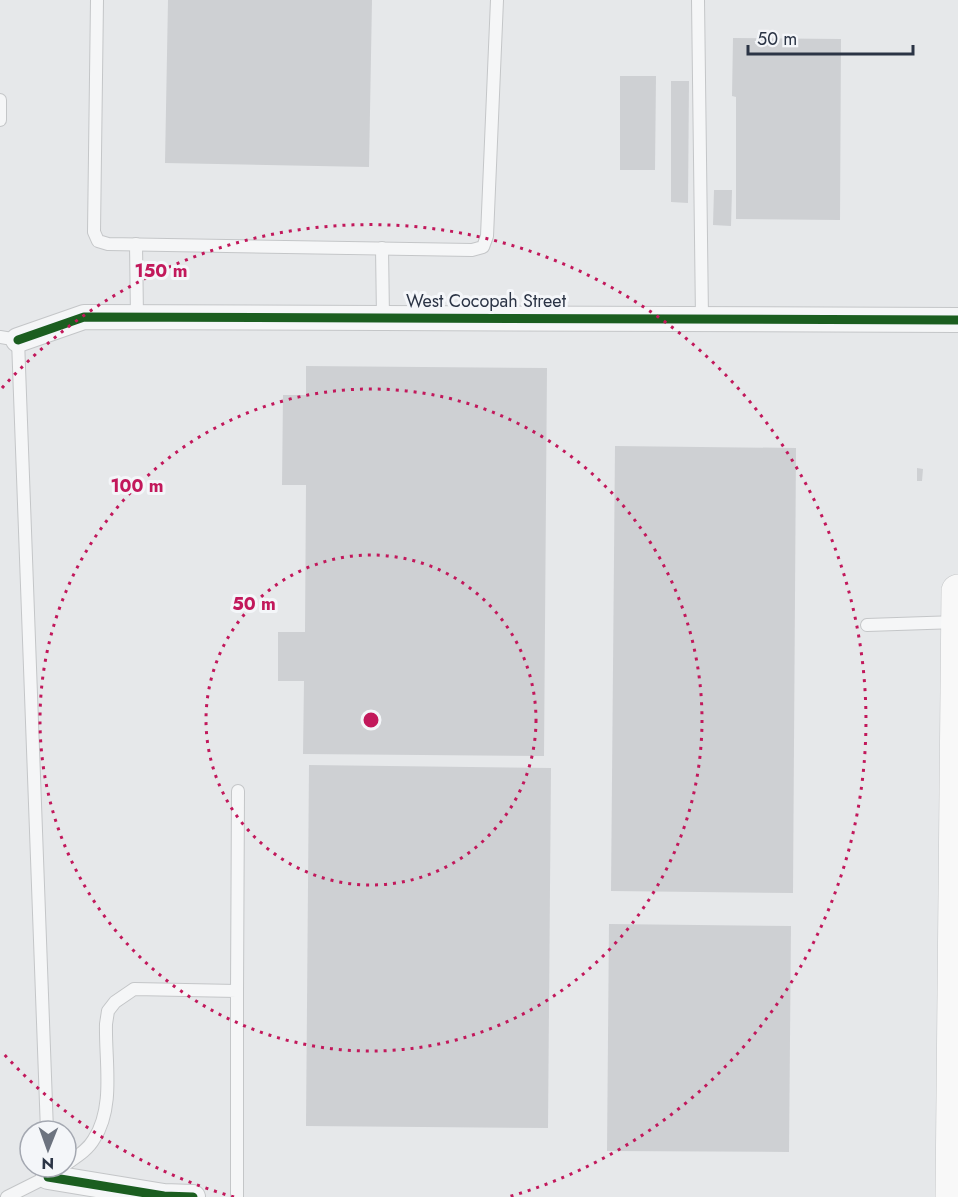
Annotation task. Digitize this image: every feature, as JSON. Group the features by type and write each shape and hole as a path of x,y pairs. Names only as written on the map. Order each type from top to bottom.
{"main road":[{"path":"952,1197 958,591"}],"street":[{"name":"West Cocopah Street","path":"9,339 84,317 958,320"},
{"path":"78,1175 164,1197 193,1197"}],"lane":[{"path":"97,0 94,232 98,241 135,244 472,250 483,247 486,243 497,0"},
{"path":"698,0 702,318"},
{"path":"0,99 0,120"},
{"path":"135,244 137,317"},
{"path":"382,248 383,317"},
{"path":"9,339 45,1119"},
{"path":"867,625 958,622"},
{"path":"237,1197 238,791"},
{"path":"78,1155 94,1140 107,1106 106,1024 108,1011 115,1002 134,989 237,992"},
{"path":"8,1197 39,1179"}],"building":[{"path":"168,0 372,0 369,167 165,163"},
{"path":"733,38 841,39 840,220 736,219 736,97 732,96"},
{"path":"620,76 656,76 655,170 620,170"},
{"path":"671,81 689,81 688,203 671,202"},
{"path":"714,190 732,190 731,226 713,225"},
{"path":"306,366 547,368 544,756 303,754 304,681 278,681 278,632 305,632 306,485 282,485 283,395 306,395"},
{"path":"615,446 796,448 793,893 611,891"},
{"path":"917,468 923,469 922,481 917,481"},
{"path":"309,765 551,768 548,1128 306,1126"},
{"path":"609,924 791,926 789,1152 607,1151"}],"cycle path":[{"path":"18,340 84,317 958,320"},
{"path":"60,1179 164,1196 193,1197"}]}
